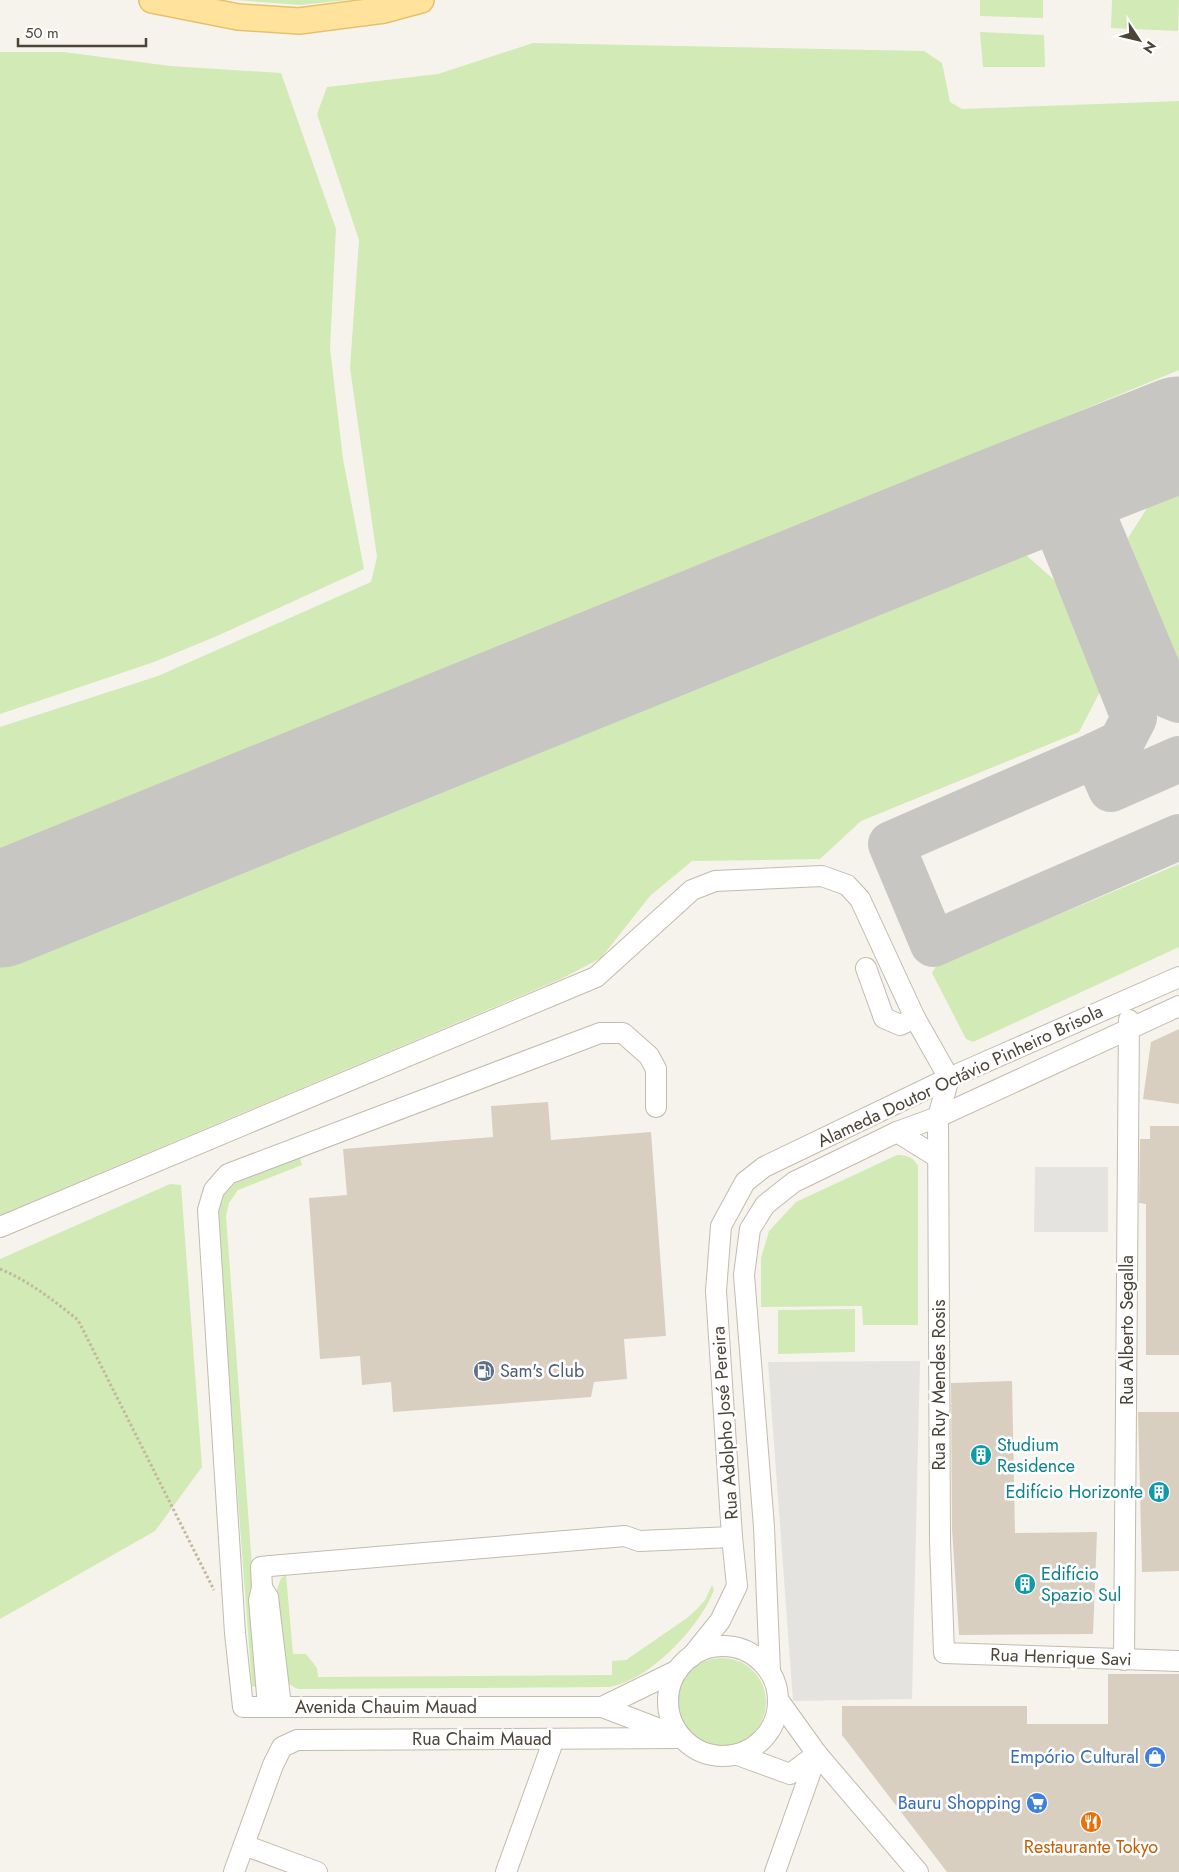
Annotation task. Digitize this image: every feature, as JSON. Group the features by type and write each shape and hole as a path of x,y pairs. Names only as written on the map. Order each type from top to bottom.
{"main road":[{"path":"152,0 238,17 299,21 384,10 421,0"}],"street":[{"path":"0,1227 596,977 692,890 714,881 822,876 847,885 860,899 915,1018 949,1078"},
{"path":"866,968 884,1018 900,1025 915,1018"},
{"name":"Alameda Doutor Octávio Pinheiro Brisola","path":"745,1182 764,1167 949,1078 1179,977"},
{"name":"Rua Alberto Segalla","path":"1124,1660 1130,1030 1126,1000"},
{"name":"Alameda Doutor Octávio Pinheiro Brisola","path":"765,1206 794,1182 897,1132 938,1117 1179,1006"},
{"name":"Avenida Chauim Mauad","path":"656,1107 656,1069 649,1056 623,1033 600,1033 228,1174 214,1190 208,1210 235,1633 243,1707 602,1707 682,1738"},
{"name":"Rua Ruy Mendes Rosis","path":"944,1653 940,1532 937,1157 938,1117 949,1078"},
{"path":"897,1132 937,1157"},
{"name":"Rua Adolpho José Pereira","path":"684,1663 720,1621 737,1586 716,1291 721,1226 745,1182"},
{"name":"Rua Adolpho José Pereira","path":"765,1206 750,1229 744,1275 764,1527 770,1672"},
{"path":"274,1706 268,1597 262,1588 261,1567 625,1536 638,1528 732,1532 764,1527"},
{"path":"725,1646 743,1649 758,1658 770,1672 776,1686 779,1701 776,1719 767,1735 754,1747 738,1755 724,1757 709,1755 695,1749 682,1738 673,1724 668,1706 670,1687 684,1663 707,1648 725,1646"},
{"name":"Rua Henrique Savi","path":"944,1653 1124,1660 1179,1660"},
{"name":"Avenida Chauim Mauad","path":"602,1707 684,1663"},
{"path":"779,1701 817,1754 918,1872"},
{"name":"Rua Chaim Mauad","path":"244,1845 273,1764 282,1747 297,1740 682,1738"},
{"path":"506,1872 554,1739"},
{"path":"738,1755 790,1774 817,1754"},
{"path":"775,1872 817,1754"},
{"path":"234,1872 244,1845 317,1872"}],"path":[{"path":"0,1269 22,1279 52,1299 78,1320 218,1598"}],"green space":[{"path":"236,0 348,0 300,5"},
{"path":"980,0 1043,0 1043,18 980,16"},
{"path":"1112,0 1179,0 1178,31 1111,28"},
{"path":"980,32 1044,35 1045,67 983,67"},
{"path":"533,43 924,51 942,63 950,102 962,109 1179,101 1179,370 0,857 0,727 158,676 371,582 377,557 350,368 359,240 317,114 327,87 438,74"},
{"path":"0,52 64,52 170,66 281,73 336,229 330,348 343,459 364,569 217,636 154,662 0,714"},
{"path":"1179,485 1179,660 1176,659 1128,538 1156,494"},
{"path":"994,551 1026,555 1061,586 1103,686 1079,732 861,821 820,859 692,861 650,896 601,958 561,979 0,1215 0,965"},
{"path":"1179,864 1179,947 973,1042 966,1039 932,973 936,966"},
{"path":"897,1155 909,1157 918,1166 918,1325 863,1325 862,1306 761,1307 761,1258 769,1231 796,1202"},
{"path":"300,1158 302,1165 238,1190 229,1203 226,1216 261,1687 258,1688 252,1686 217,1219 219,1201 235,1183"},
{"path":"170,1184 181,1185 202,1467 155,1531 0,1619 0,1259"},
{"path":"855,1309 855,1352 778,1354 778,1310"},
{"path":"286,1575 293,1654 306,1654 317,1668 318,1677 612,1675 612,1661 626,1660 687,1618 705,1600 712,1585 714,1590 691,1628 668,1653 644,1672 627,1682 610,1687 298,1689 288,1682 283,1672 277,1590 281,1578"},
{"path":"722,1658 739,1661 747,1665 759,1677 763,1685 766,1702 763,1719 759,1727 747,1739 739,1743 722,1746 705,1743 697,1739 685,1727 681,1719 678,1702 681,1685 685,1677 697,1665 705,1661"}],"shaded area":[{"path":"1035,1167 1108,1167 1108,1232 1034,1232"},
{"path":"920,1361 912,1699 793,1701 768,1362"}],"building":[{"path":"1179,1029 1179,1104 1143,1099 1151,1042"},
{"path":"548,1102 551,1140 651,1132 666,1336 624,1339 627,1379 594,1382 591,1397 393,1412 391,1382 362,1385 360,1356 320,1359 309,1198 347,1195 343,1149 493,1137 491,1106"},
{"path":"1150,1126 1179,1126 1179,1355 1146,1355 1146,1204 1139,1203 1140,1139 1150,1139"},
{"path":"1012,1381 1015,1533 1097,1532 1093,1634 959,1635 952,1529 951,1383"},
{"name":"Edifício Horizonte","path":"1138,1412 1179,1412 1179,1571 1142,1572"},
{"name":"Bauru Shopping","path":"1108,1674 1179,1674 1179,1872 947,1872 842,1735 842,1706 1027,1706 1027,1724 1108,1724"}],"taxiway":[{"path":"1130,454 1093,515 1169,696 1179,700"},
{"path":"1001,504 1059,530 1134,718 1121,743 1096,755"},
{"path":"1179,759 1111,789 1096,755 891,844 933,944 1179,837"}],"runway":[{"path":"0,910 1001,504 1179,434"}],"place":[{"name":"Sam's Club","path":"484,1371"},
{"name":"Studium Residence","path":"981,1455"},
{"name":"Edifício Horizonte","path":"1159,1492"},
{"name":"Edifício Spazio Sul","path":"1025,1584"},
{"name":"Empório Cultural","path":"1155,1757"},
{"name":"Bauru Shopping","path":"1037,1803"},
{"name":"Restaurante Tokyo","path":"1091,1822"}]}
